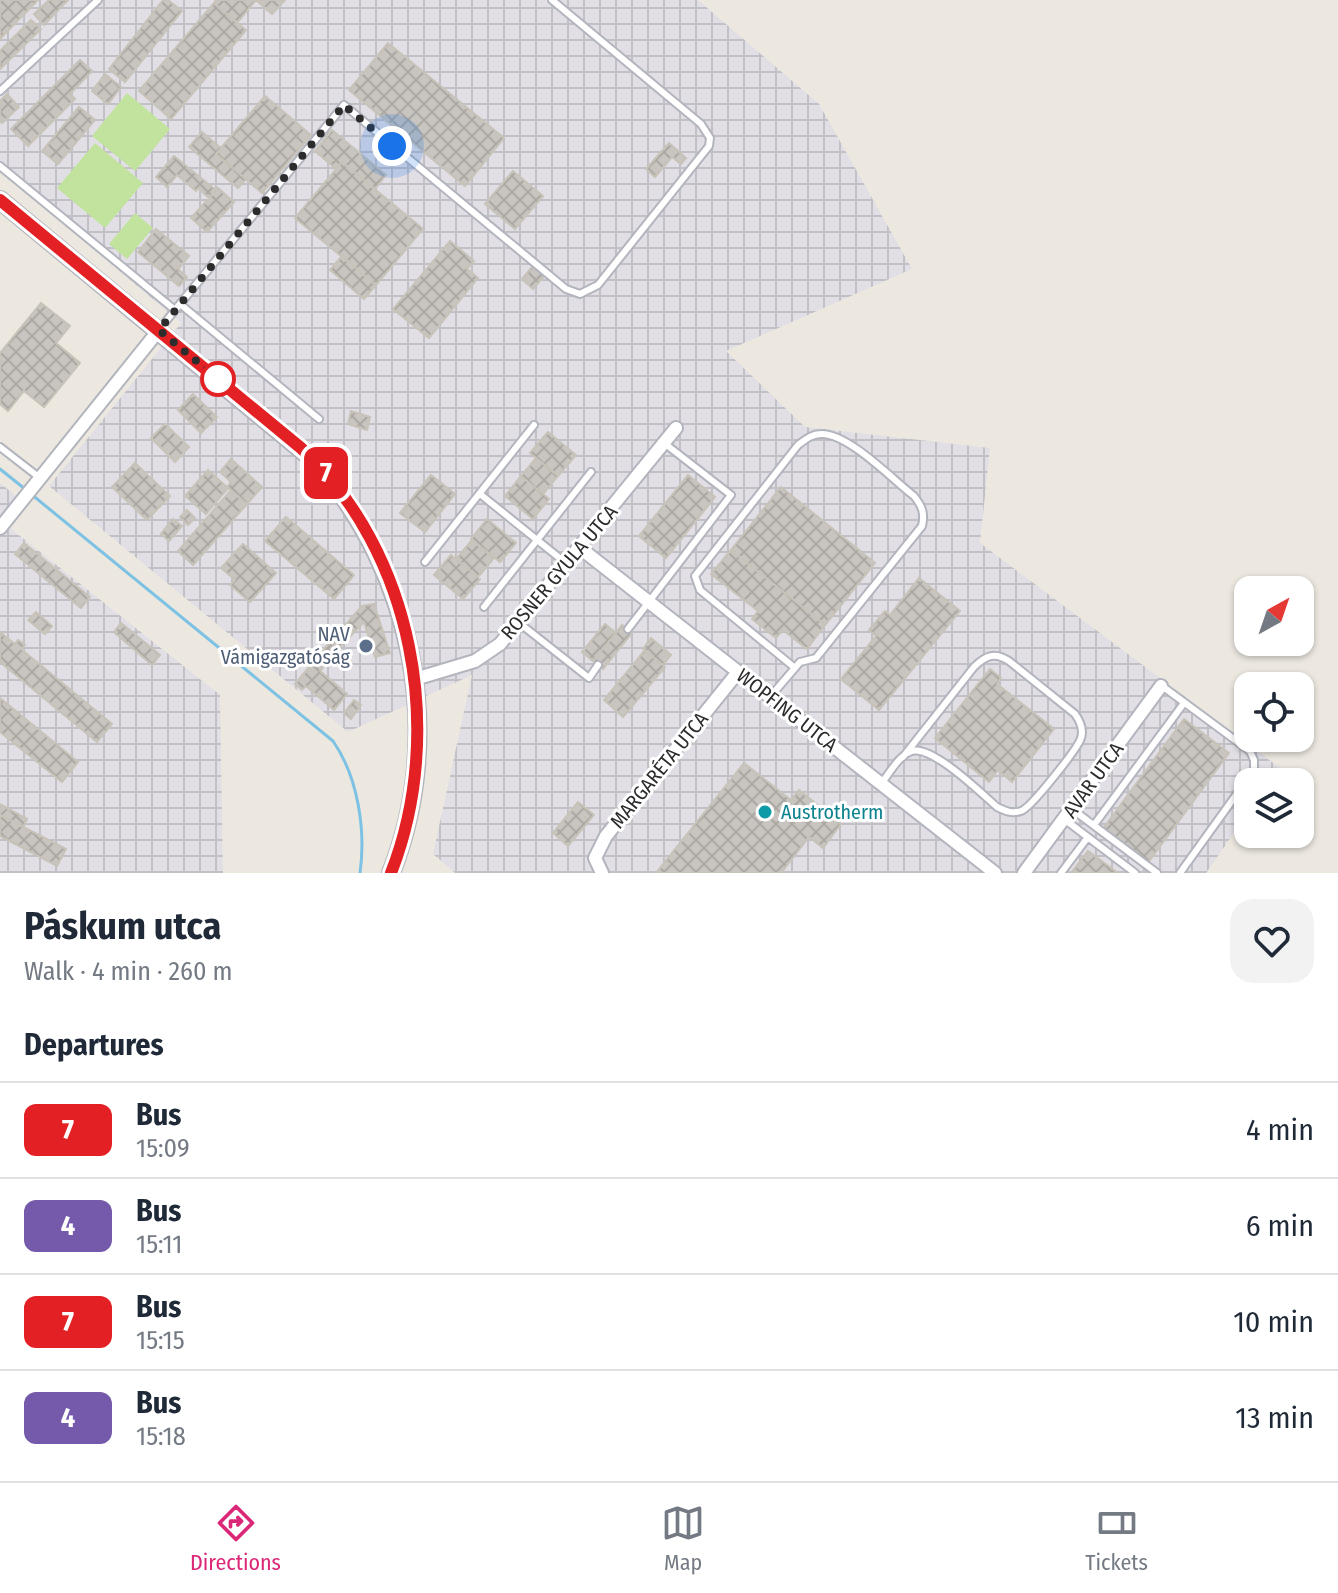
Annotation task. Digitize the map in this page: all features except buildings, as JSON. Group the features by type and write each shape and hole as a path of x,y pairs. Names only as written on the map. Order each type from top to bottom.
{"main road":[{"path":"0,200 301,448 339,488 368,533 401,616 415,679 419,715 413,797 391,873"}],"street":[{"path":"0,528 159,330"},
{"name":"ROSNER GYULA UTCA","path":"415,679 475,661 500,644 676,428"},
{"name":"WOPFING UTCA","path":"580,548 995,873"},
{"name":"MARGARÉTA UTCA","path":"602,873 595,858 606,836 738,672"},
{"name":"AVAR UTCA","path":"1024,873 1161,686"}],"lane":[{"path":"0,91 98,0"},
{"path":"159,330 344,105 566,289 580,294 598,285 709,146 710,138 701,124 552,0"},
{"path":"0,166 319,419"},
{"path":"425,562 534,425"},
{"path":"770,697 795,668 800,662 816,658 922,526 922,506 914,496 845,441 832,435 817,434 798,445 695,576 700,590 795,668"},
{"path":"628,629 731,495 664,443"},
{"path":"0,447 38,480"},
{"path":"484,607 591,472"},
{"path":"480,494 567,564"},
{"path":"518,622 589,678 598,665"},
{"path":"881,784 974,667 990,655 1009,661 1075,714 1081,725 1080,743 1034,802 1014,812 997,807 929,753 916,750 903,757"},
{"path":"1161,686 1250,751 1254,760 1254,770 1180,873"},
{"path":"1094,825 1184,703"},
{"path":"1068,814 1094,825 1157,873"},
{"path":"1068,814 1088,837 1135,873"},
{"path":"1061,873 1088,837"}],"shaded area":[{"path":"0,0 698,0 819,104 912,269 726,351 805,427 990,448 980,543 1234,734 1234,752 1259,752 1280,768 1234,768 1234,833 1206,873 455,873 433,854 472,675 348,732 49,486 181,323 0,170"},
{"path":"0,483 27,505 10,528 220,695 223,873 0,873"}],"green space":[{"path":"127,93 170,129 135,171 92,136"},
{"path":"95,143 143,183 105,228 57,188"},
{"path":"135,213 153,228 127,259 109,244"}],"waterway":[{"path":"0,469 25,489"},
{"path":"31,494 333,741 349,771 358,804 362,839 360,873"}],"bus line":[{"name":"7","path":"0,200 301,448 339,488 368,533 401,616 415,679 419,715 413,797 391,873"}],"place":[{"name":"NAV Vámigazgatóság","path":"366,646"},
{"name":"Austrotherm","path":"765,812"}],"route":[{"path":"218,379 159,330 344,105 392,146"}]}
